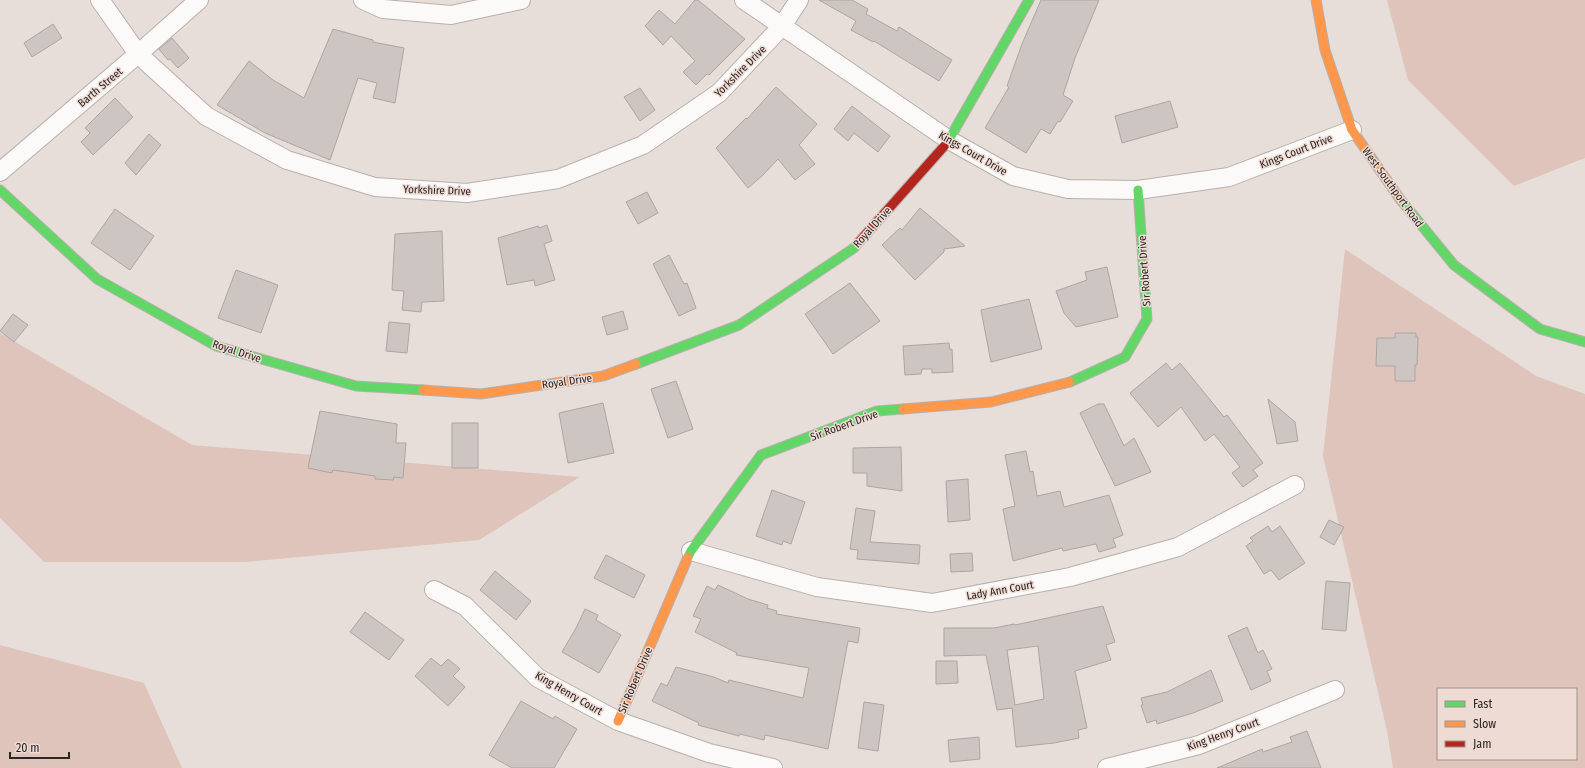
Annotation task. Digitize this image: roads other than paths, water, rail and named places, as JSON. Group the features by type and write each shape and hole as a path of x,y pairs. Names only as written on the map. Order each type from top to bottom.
{"street":[{"name":"Yorkshire Drive","path":"100,0 138,54 206,116 287,160 375,186 467,193 558,179 643,145 720,94 782,26 799,0"},
{"name":"Barth Street","path":"0,172 199,0"},
{"path":"363,0 383,9 451,15 521,0"},
{"name":"Kings Court Drive","path":"744,0 949,140 1012,176 1068,189 1138,190 1229,177 1352,130"},
{"name":"Royal Drive","path":"0,190 97,279 216,346 356,386 481,394 603,376 738,325 854,248 949,140 1029,0"},
{"name":"West Southport Road","path":"1316,0 1325,50 1352,130 1405,207 1454,265 1540,329 1585,342"},
{"name":"Sir Robert Drive","path":"618,721 691,552 761,455 877,411 991,402 1066,384 1125,357 1147,319 1138,190"},
{"name":"Lady Ann Court","path":"691,552 817,587 932,603 1070,577 1178,547 1295,485"},
{"name":"King Henry Court","path":"434,590 465,606 538,678 618,721 709,754 773,768"},
{"name":"King Henry Court","path":"1107,768 1199,745 1335,690"}]}
